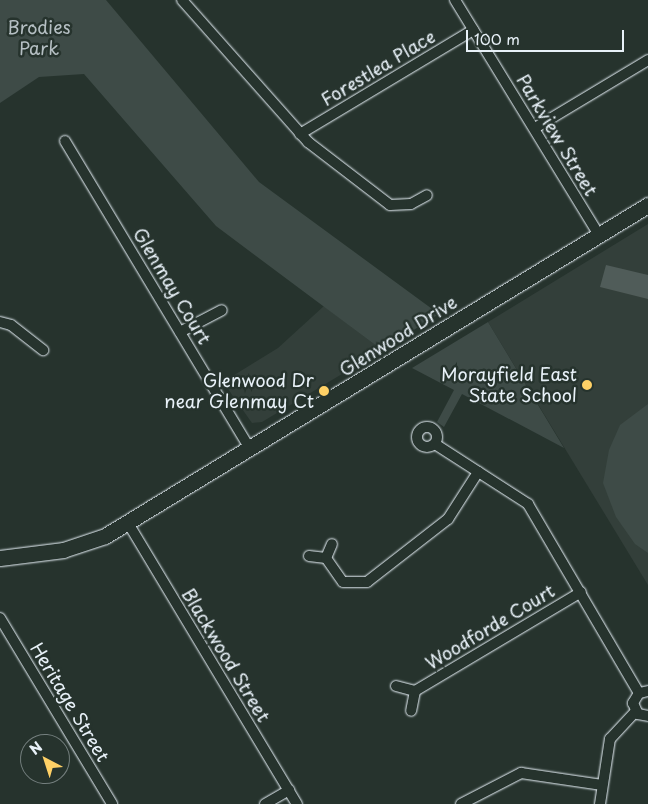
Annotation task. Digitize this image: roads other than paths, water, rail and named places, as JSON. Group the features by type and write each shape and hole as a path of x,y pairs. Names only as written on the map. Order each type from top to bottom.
{"street":[{"path":"182,0 300,134 390,204 411,204 427,195"},
{"name":"Parkview Street","path":"455,0 599,235"},
{"name":"Forestlea Place","path":"300,134 473,30"},
{"path":"535,128 648,60"},
{"name":"Glenmay Court","path":"65,141 250,449"},
{"name":"Glenwood Drive","path":"0,558 74,548 128,523 648,205"},
{"path":"180,332 222,310"},
{"path":"0,322 11,325 43,350"},
{"path":"435,444 528,504 644,692 634,699 636,711"},
{"path":"309,556 326,558 343,582 367,582 448,519 478,472"},
{"name":"Blackwood Street","path":"128,523 297,804"},
{"path":"326,558 332,544"},
{"name":"Woodforde Court","path":"396,686 415,691 581,592"},
{"name":"Heritage Street","path":"0,618 112,804"},
{"name":"Woodforde Court","path":"411,711 415,691"},
{"path":"636,711 648,716"},
{"path":"600,804 610,739 636,711"},
{"path":"468,802 521,772 602,785"},
{"path":"265,804 288,790"}],"place":[{"name":"Morayfield East State School","path":"587,385"},
{"name":"Glenwood Dr near Glenmay Ct","path":"324,391"}],"park label":[{"name":"Brodies Park","path":"39,38"}]}
